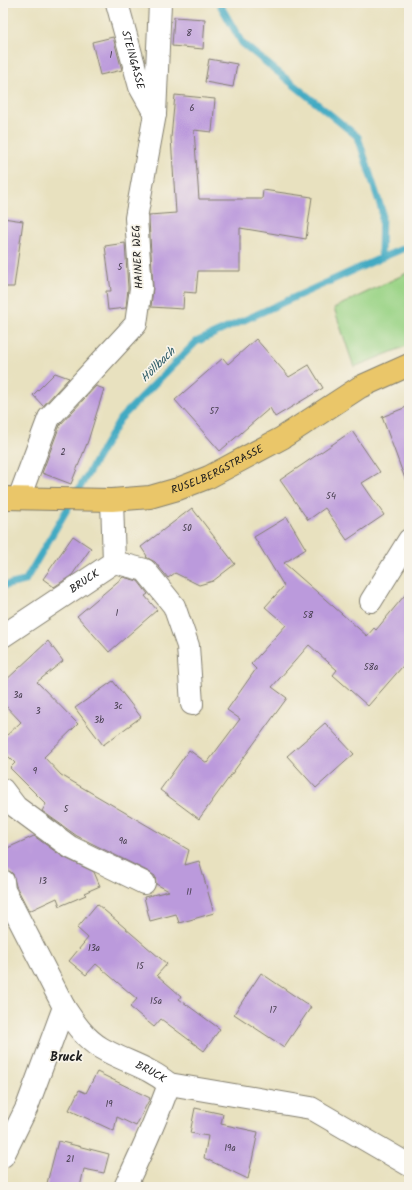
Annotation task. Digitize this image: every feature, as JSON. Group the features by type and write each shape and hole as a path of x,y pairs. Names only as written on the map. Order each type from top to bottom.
{"main road":[{"name":"RUSELBERGSTRASSE","path":"11,498 112,500 150,497 178,489 209,477 282,438 360,387 409,365"}],"street":[{"name":"STEINGASSE","path":"117,3 140,87 155,114"},
{"name":"HAINER WEG","path":"11,498 49,418 136,324 142,288 136,218 155,114 160,3"},
{"path":"112,500 114,562 145,570 174,606 188,646 192,704"},
{"path":"370,601 409,540"},
{"name":"BRUCK","path":"3,636 114,562"},
{"path":"3,790 16,807 70,847 144,883"},
{"name":"BRUCK","path":"3,881 4,890 64,1007 82,1033 100,1048 159,1075 170,1084 147,1142 125,1187"},
{"path":"3,1156 27,1107 64,1007"},
{"path":"170,1084 311,1108 409,1165"}],"green space":[{"path":"409,272 409,345 354,367 334,308"}],"building":[{"path":"174,17 205,19 203,49 172,46"},
{"path":"113,37 122,70 100,75 92,42"},
{"path":"209,59 237,64 233,87 205,82"},
{"path":"175,95 215,99 212,132 194,130 199,199 262,199 263,190 312,197 306,239 240,228 240,271 198,271 196,293 184,292 183,309 151,307 153,287 149,215 176,213 171,138"},
{"path":"3,218 23,221 14,287 3,287"},
{"path":"125,243 128,288 126,308 108,310 106,291 111,291 105,246"},
{"path":"256,339 289,377 309,365 323,388 275,417 270,408 220,451 175,400 223,358 228,364"},
{"path":"55,373 69,378 43,406 33,395"},
{"path":"96,386 104,389 88,441 71,484 42,473 60,425"},
{"path":"409,406 409,483 407,484 382,417"},
{"path":"352,431 380,472 362,483 384,515 347,540 325,508 308,520 280,480"},
{"path":"192,508 235,564 213,581 199,585 175,573 168,578 155,562 146,557 147,556 141,547"},
{"path":"287,517 306,549 284,563 367,636 374,628 376,630 409,590 409,659 368,706 333,675 337,670 309,645 272,687 287,698 199,819 160,790 189,750 207,763 240,719 227,710 256,669 251,664 286,625 265,607 284,586 254,537"},
{"path":"73,536 91,548 72,575 54,587 43,579"},
{"path":"123,577 138,581 148,594 145,596 157,610 109,652 77,616"},
{"path":"48,641 63,661 37,682 78,724 44,757 61,775 189,850 185,865 199,861 214,913 179,923 176,914 150,921 144,897 169,891 156,884 155,876 149,872 77,836 42,811 46,804 10,768 15,763 3,751 3,739 21,722 3,703 3,683"},
{"path":"113,681 141,717 103,745 75,708"},
{"path":"325,723 354,754 316,788 287,756"},
{"path":"34,836 63,857 94,872 100,886 84,893 86,895 60,906 57,898 29,911 16,886 13,874 8,870 3,869 3,850"},
{"path":"97,904 167,964 157,975 181,996 179,999 220,1029 204,1051 161,1019 154,1027 130,1007 137,999 96,964 86,975 69,961 88,938 77,928"},
{"path":"261,973 311,1007 284,1047 234,1014"},
{"path":"97,1072 150,1098 136,1126 117,1117 114,1131 69,1110 79,1090 86,1093"},
{"path":"195,1108 223,1114 221,1124 258,1132 248,1179 204,1158 208,1136 190,1133"},
{"path":"58,1141 109,1154 104,1173 84,1169 80,1187 46,1187"}],"waterway":[{"path":"219,3 242,43 358,137 382,211 381,258"},
{"name":"Höllbach","path":"3,586 25,581 120,419 196,342 409,246"}],"district":[{"name":"Bruck","path":"66,1057"}]}
